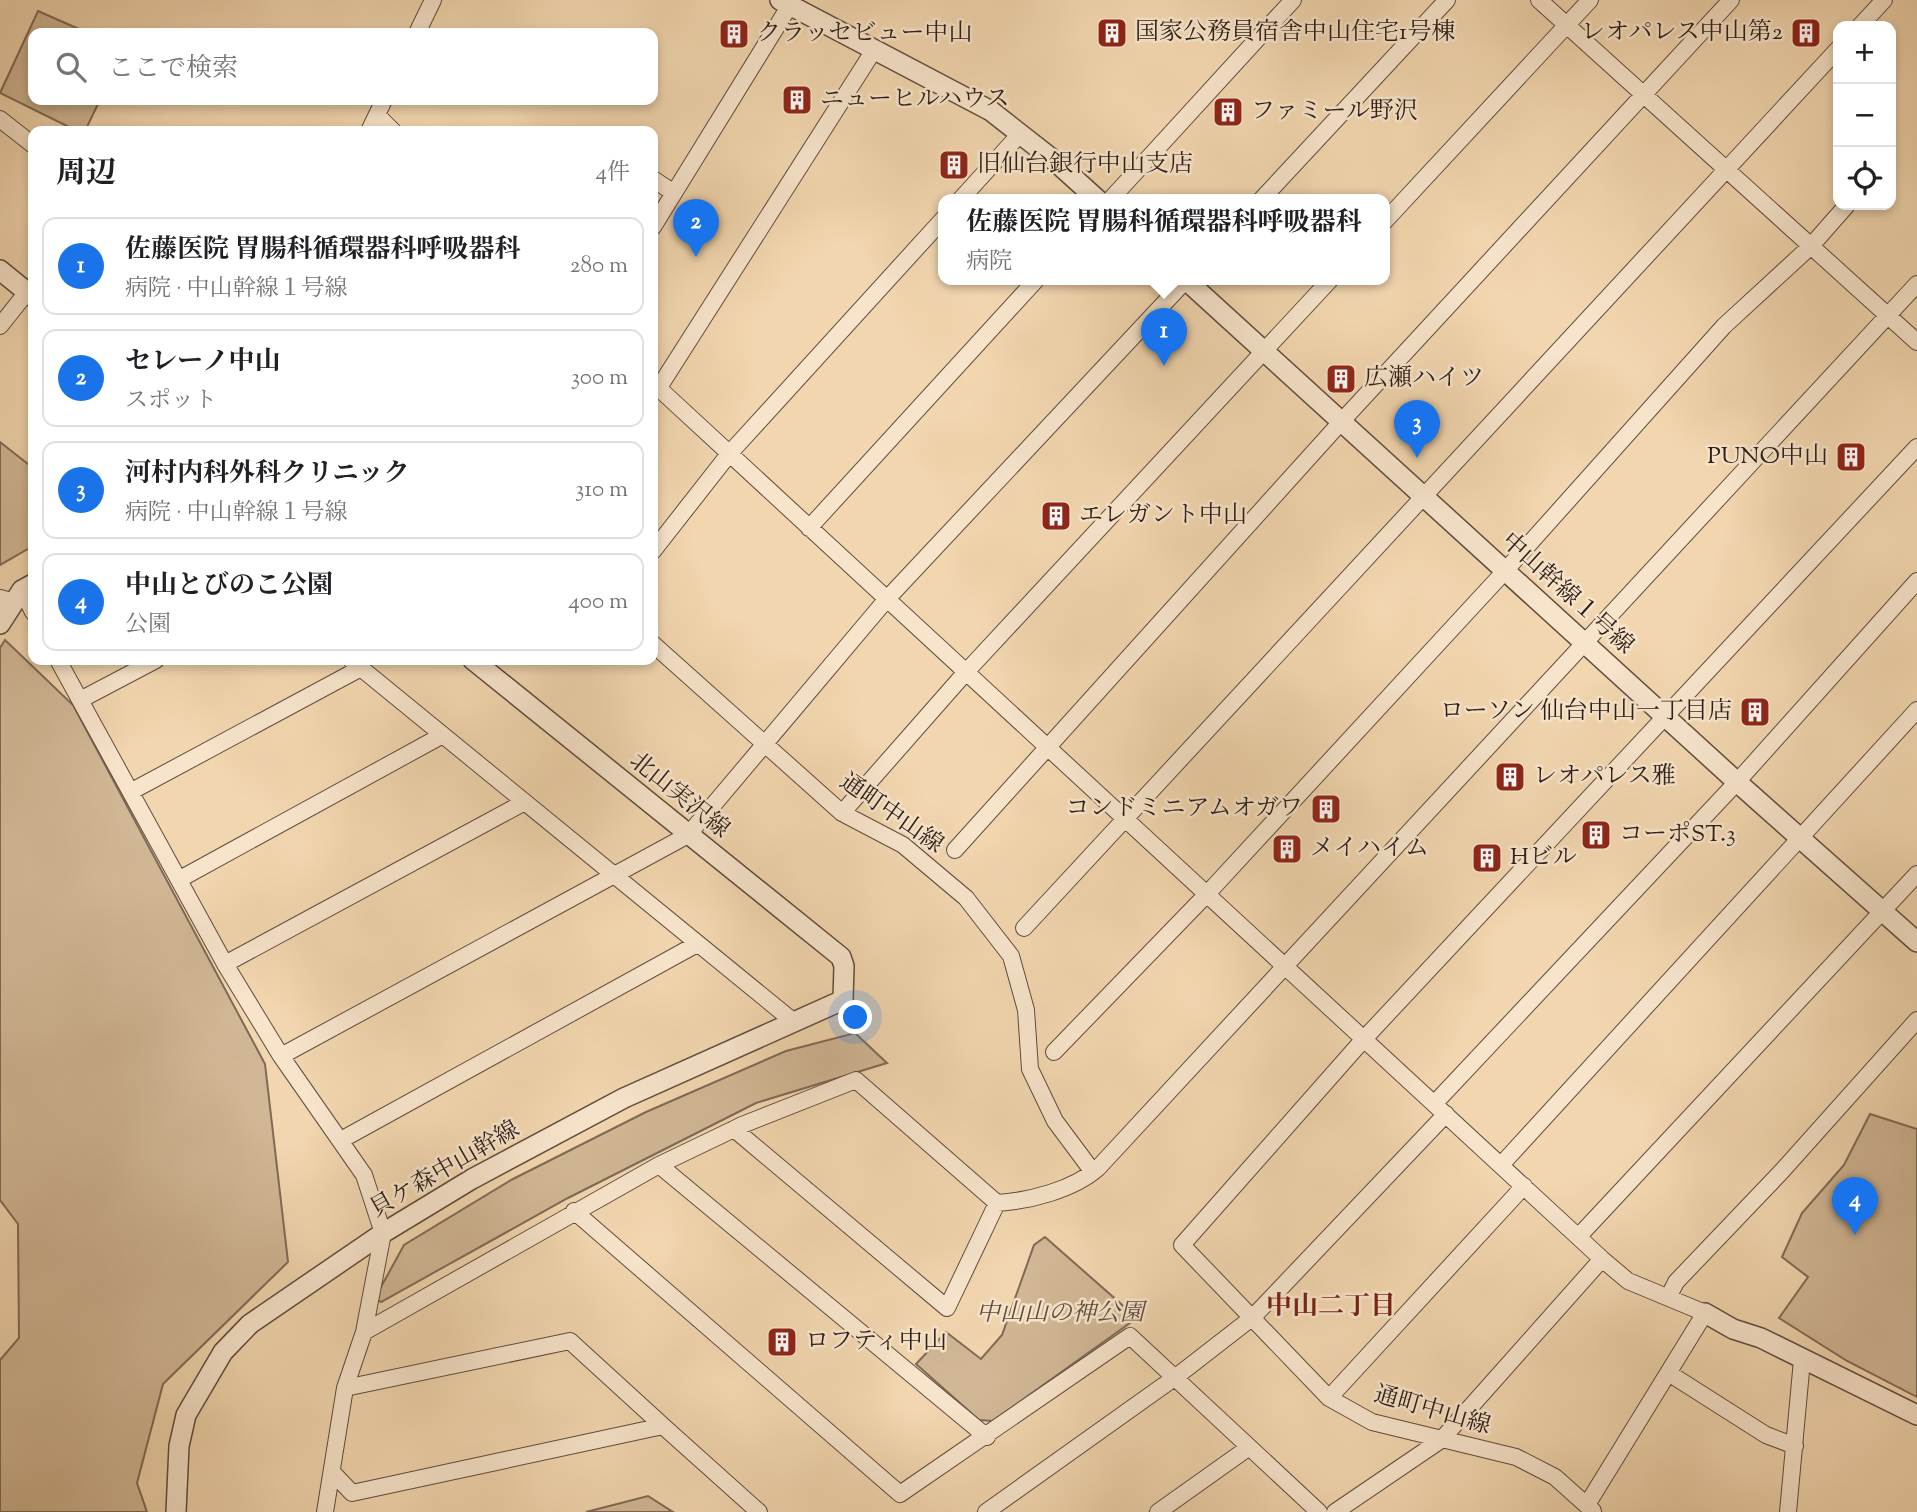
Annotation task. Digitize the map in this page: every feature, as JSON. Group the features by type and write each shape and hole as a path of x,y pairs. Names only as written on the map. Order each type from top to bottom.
{"street":[{"path":"419,28 433,0"},
{"path":"1115,194 1293,0"},
{"path":"1267,194 1447,0"},
{"path":"1539,0 1917,342"},
{"path":"1390,216 1590,0"},
{"path":"956,850 1341,422 1731,0"},
{"path":"1865,21 1884,0"},
{"path":"658,219 785,3 991,111 1091,194"},
{"path":"658,383 874,50"},
{"path":"1024,928 1833,54"},
{"path":"372,126 382,105"},
{"path":"377,115 388,126"},
{"path":"0,119 28,141"},
{"path":"965,194 1020,134"},
{"path":"658,182 674,193"},
{"path":"1054,1052 1207,894 1505,571 1724,326 1811,246 1843,210"},
{"path":"658,545 729,454 938,224"},
{"path":"0,270 28,292"},
{"path":"363,1332 659,1165 734,1129 856,1080 998,1203 1025,1201 1093,1172 1917,284"},
{"path":"809,528 1031,285"},
{"path":"281,1056 611,874 688,835 886,600 1181,285"},
{"name":"中山幹線１号線","path":"1191,285 1737,782 1917,942"},
{"path":"842,813 966,672 1325,285"},
{"path":"0,326 28,296"},
{"path":"658,388 1363,1040 1628,1281 1669,1296 1732,1329 1761,1338 1917,1415"},
{"path":"1363,1040 1917,447"},
{"path":"986,1512 1177,1376 1253,1317 1917,581"},
{"path":"0,624 17,593"},
{"name":"通町中山線","path":"658,648 842,813 903,845 966,898 1011,956 1026,1010 1030,1069 1055,1121 1093,1172"},
{"path":"61,665 225,964 281,1056 364,1175 383,1233 363,1332 345,1388 325,1512"},
{"path":"80,700 146,665"},
{"path":"132,791 354,665"},
{"path":"357,665 794,1022"},
{"name":"北山実沢線","path":"479,665 841,957 844,975"},
{"path":"1501,1165 1917,710"},
{"path":"180,879 441,736"},
{"path":"225,964 523,803"},
{"path":"1579,1236 1917,874"},
{"path":"341,1140 697,944"},
{"name":"貝ケ森中山幹線","path":"176,1512 178,1457 186,1415 223,1352 250,1324 383,1233 472,1179 624,1098 843,1000 844,975"},
{"path":"1669,1296 1676,1282 1782,1171 1917,1020"},
{"name":"通町中山線","path":"1363,1040 1182,1245 1329,1398 1373,1422 1516,1457 1555,1477 1591,1508"},
{"path":"734,1129 947,1308 998,1203"},
{"path":"659,1165 987,1437"},
{"path":"1329,1398 1524,1186"},
{"path":"574,1211 900,1494 987,1437 1130,1336 1177,1376 1248,1448 1319,1512"},
{"path":"1335,1512 1441,1440 1602,1259"},
{"path":"1591,1508 1705,1313"},
{"path":"345,1388 570,1341 759,1512"},
{"path":"1788,1512 1802,1360"},
{"path":"1670,1374 1766,1435 1795,1446"},
{"path":"332,1472 352,1493 663,1426"},
{"path":"1158,1512 1248,1448"}],"green space":[{"path":"38,11 77,28 30,28"},
{"path":"28,33 28,105 98,105 87,126 67,126 0,93"},
{"path":"0,442 28,464 28,549 0,565"},
{"path":"5,640 28,665 73,705 265,1064 288,1262 163,1384 137,1483 147,1512 0,1512 0,1360 19,1338 18,1224 0,1200 0,648"},
{"path":"855,1033 887,1063 756,1103 568,1198 381,1302 375,1298 404,1245 511,1180 646,1112 786,1051"},
{"path":"1870,1114 1917,1129 1917,1397 1847,1361 1779,1318 1808,1277 1782,1257 1802,1213 1844,1165"},
{"name":"中山山の神公園","path":"1045,1237 1137,1318 993,1421 979,1420 916,1364 946,1332 981,1359 1002,1335 1034,1245"},
{"path":"648,1496 673,1512 586,1512"}],"place":[{"name":"国家公務員宿舎中山住宅1号棟","path":"1112,33"},
{"name":"レオパレス中山第2","path":"1806,33"},
{"name":"クラッセビュー中山","path":"734,34"},
{"name":"ニューヒルハウス","path":"797,100"},
{"name":"ファミール野沢","path":"1228,112"},
{"name":"旧仙台銀行中山支店","path":"954,165"},
{"name":"セレーノ中山","path":"696,257"},
{"name":"佐藤医院 胃腸科循環器科呼吸器科","path":"1164,366"},
{"name":"広瀬ハイツ","path":"1341,379"},
{"name":"PUNO中山","path":"1851,457"},
{"name":"河村内科外科クリニック","path":"1417,458"},
{"name":"エレガント中山","path":"1056,516"},
{"name":"ローソン 仙台中山一丁目店","path":"1755,712"},
{"name":"レオパレス雅","path":"1510,777"},
{"name":"コンドミニアムオガワ","path":"1326,809"},
{"name":"コーポST.3","path":"1596,835"},
{"name":"メイハイム","path":"1287,849"},
{"name":"Hビル","path":"1487,858"},
{"name":"中山とびのこ公園","path":"1855,1235"},
{"name":"ロフティ中山","path":"782,1342"}],"district":[{"name":"中山二丁目","path":"1331,1307"}]}
